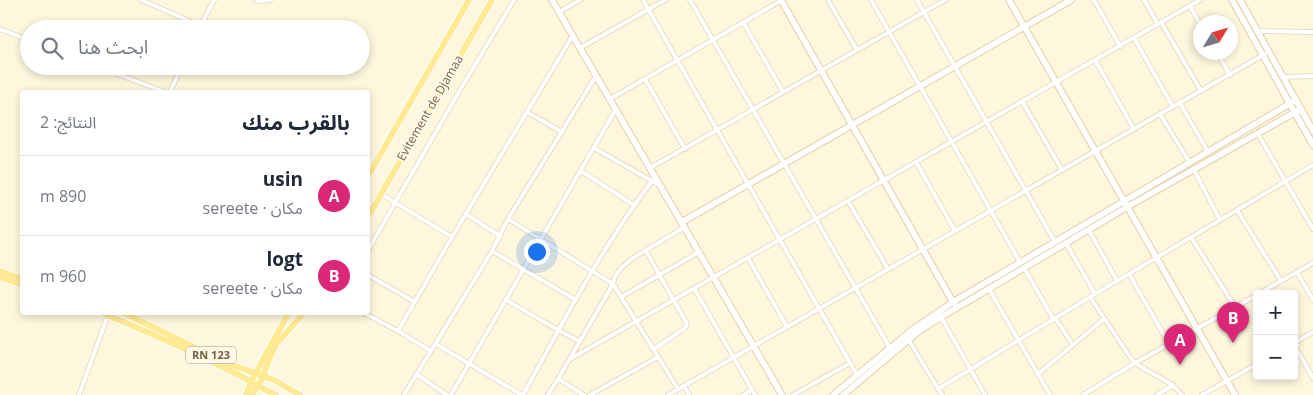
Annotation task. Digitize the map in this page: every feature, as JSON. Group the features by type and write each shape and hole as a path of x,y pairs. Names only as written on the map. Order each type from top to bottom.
{"main road":[{"name":"Evitement de Djamaa","path":"370,173 469,0"},
{"name":"Evitement de Djamaa","path":"370,213 492,0"},
{"path":"0,271 20,279"},
{"path":"0,277 20,284"},
{"name":"RN 123","path":"110,315 177,345 276,395"},
{"name":"RN 123","path":"128,315 227,363 278,383 300,395"},
{"path":"246,395 255,374 287,315"},
{"path":"252,395 263,377 277,343 302,315"}],"street":[{"path":"256,0 270,0"},
{"path":"370,246 514,0"},
{"path":"552,0 782,395"},
{"path":"559,12 580,0"},
{"path":"642,0 857,375"},
{"path":"580,48 664,0"},
{"path":"690,0 890,348"},
{"path":"610,98 781,0 956,308"},
{"path":"828,0 857,50"},
{"path":"871,0 1020,262"},
{"path":"917,0 1055,242"},
{"path":"650,168 945,0"},
{"path":"1009,0 1234,395"},
{"path":"548,395 613,284 615,276 633,258 748,184 1071,0"},
{"path":"1094,0 1120,46"},
{"path":"1144,0 1201,91"},
{"path":"570,359 1200,0"},
{"path":"1232,0 1293,102 1313,145"},
{"path":"1240,0 1257,31 1266,54 1283,77 1293,102"},
{"path":"144,1 185,20"},
{"path":"204,20 213,1"},
{"path":"1190,6 1195,15"},
{"path":"743,22 783,92"},
{"path":"0,29 20,37"},
{"path":"1257,31 1313,32"},
{"path":"398,331 572,35"},
{"path":"1134,38 1173,107"},
{"path":"668,395 1266,54"},
{"path":"1095,60 1134,129"},
{"path":"1222,60 1230,75"},
{"path":"120,75 160,90"},
{"path":"171,90 178,75"},
{"path":"404,395 596,75"},
{"path":"1283,77 1313,76"},
{"path":"645,78 685,149"},
{"path":"1022,101 1062,170"},
{"path":"939,315 956,308 1089,230 1190,163 1293,102"},
{"path":"1180,103 1208,152"},
{"path":"416,374 449,395 469,364 616,109"},
{"path":"1298,111 1313,131"},
{"path":"833,395 890,348 919,331 953,302 1055,242 1194,170 1298,111"},
{"path":"527,112 562,132"},
{"path":"1160,114 1190,163"},
{"path":"1258,134 1313,229"},
{"path":"594,148 661,186"},
{"path":"916,162 956,231"},
{"path":"938,389 1094,294 1313,165"},
{"path":"1194,170 1220,220"},
{"path":"581,171 634,205"},
{"path":"436,344 522,395 592,272 634,205 652,181"},
{"path":"381,194 452,237"},
{"path":"848,201 888,269"},
{"path":"1237,210 1281,281"},
{"path":"466,214 500,236"},
{"path":"508,219 613,284 678,389"},
{"path":"1089,230 1117,281"},
{"path":"1191,237 1234,307"},
{"path":"1066,243 1094,294"},
{"path":"492,250 576,300"},
{"path":"646,251 687,325 654,349"},
{"path":"621,297 699,252"},
{"path":"748,258 787,327"},
{"path":"1267,290 1313,263"},
{"path":"1024,268 1073,345"},
{"path":"1297,272 1313,300"},
{"path":"1129,274 1169,344"},
{"path":"370,276 415,302"},
{"path":"694,288 755,395"},
{"path":"988,289 1050,395"},
{"path":"1083,395 1253,296"},
{"path":"1090,297 1129,356 1136,363 1173,385 1182,395"},
{"path":"506,300 579,341"},
{"path":"79,395 108,315"},
{"path":"368,315 431,351"},
{"path":"939,315 985,395"},
{"path":"1038,374 1104,319"},
{"path":"1298,341 1313,332"},
{"path":"907,338 942,395"},
{"path":"843,395 851,392 907,338"},
{"path":"1298,351 1313,378"},
{"path":"590,395 658,356"},
{"path":"793,395 850,363"},
{"path":"1202,395 1253,366"},
{"path":"558,379 584,395"},
{"path":"1157,395 1173,385"},
{"path":"684,386 689,395"},
{"path":"743,395 752,390"}],"place":[{"name":"logt","path":"1233,343"},
{"name":"usin","path":"1180,365"}]}
